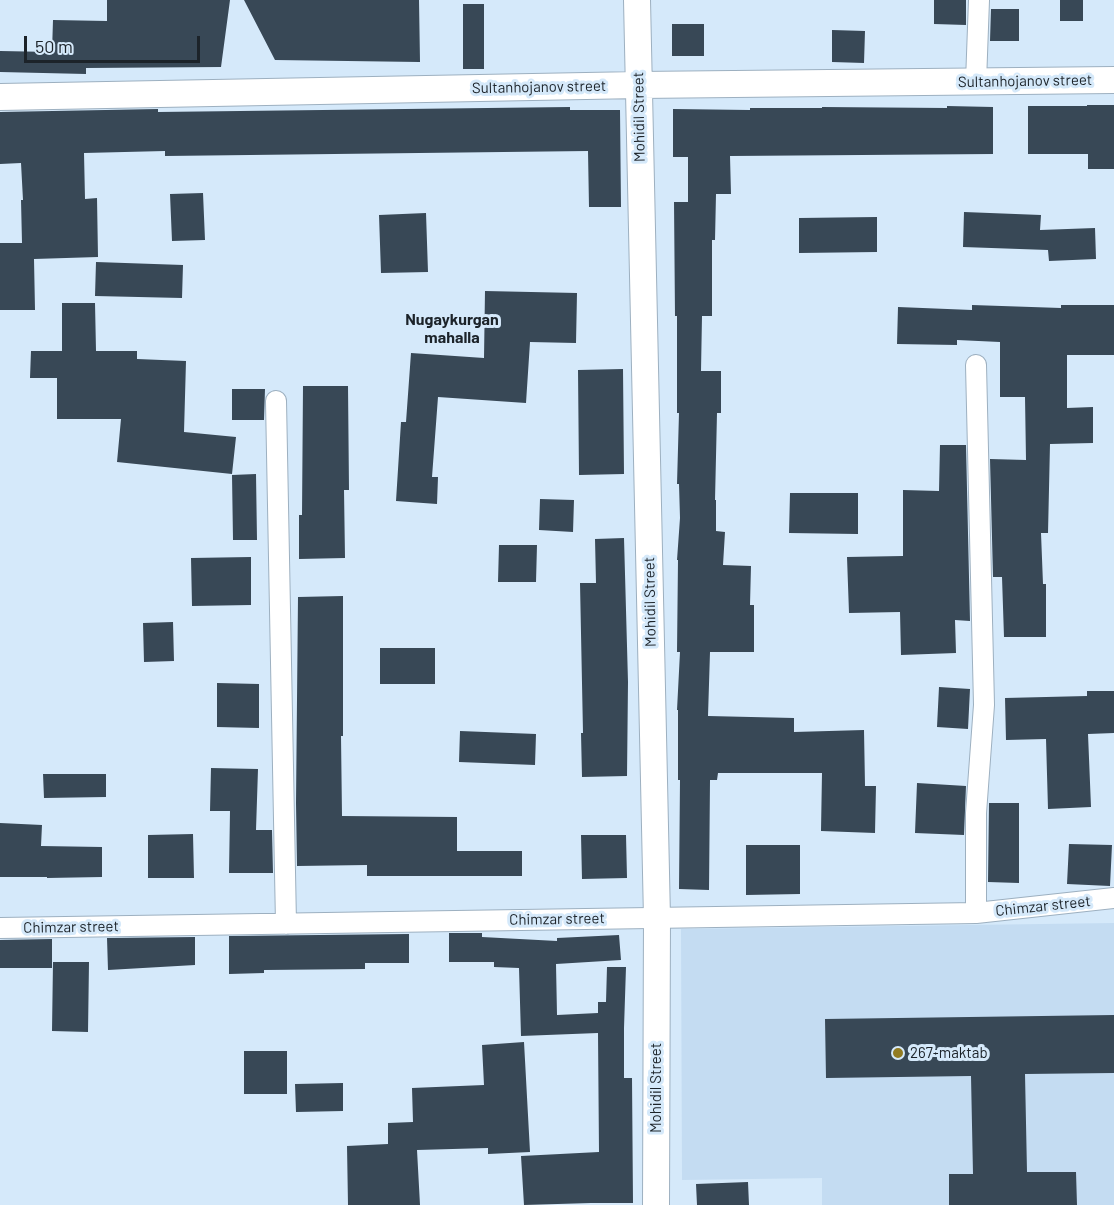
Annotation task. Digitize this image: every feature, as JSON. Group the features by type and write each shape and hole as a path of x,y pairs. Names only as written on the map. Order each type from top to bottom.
{"street":[{"name":"Mohidil Street","path":"638,0 657,918 656,1205"},
{"path":"976,82 979,0"},
{"name":"Sultanhojanov street","path":"0,97 639,85 1114,80"},
{"path":"976,365 984,705 976,813 976,913"},
{"path":"276,400 286,924"},
{"name":"Chimzar street","path":"0,928 976,913 1114,898"}],"shaded area":[{"name":"267-maktab","path":"1114,923 1114,1205 822,1205 822,1178 682,1180 681,929"}],"building":[{"path":"107,0 230,0 221,67 86,68 86,74 0,72 0,51 52,52 53,20 107,21"},
{"path":"244,0 419,0 420,62 275,60"},
{"path":"934,0 966,0 966,25 934,24"},
{"path":"1060,0 1083,0 1083,21 1060,21"},
{"path":"463,4 484,4 484,69 463,69"},
{"path":"991,9 1019,9 1019,41 990,41"},
{"path":"672,24 704,24 704,56 672,56"},
{"path":"832,30 865,31 864,63 832,62"},
{"path":"1114,105 1114,169 1088,169 1088,154 1028,154 1028,106"},
{"path":"947,106 993,107 993,154 730,156 731,194 716,194 715,240 712,240 712,316 702,316 701,371 721,371 721,413 717,413 716,531 725,532 723,565 751,566 750,605 754,605 754,652 710,652 708,716 794,718 794,732 864,730 865,786 876,786 875,833 821,831 822,773 718,773 717,780 710,780 709,890 679,889 680,780 678,780 677,710 680,652 677,652 677,560 680,518 679,484 677,484 679,413 677,413 674,202 688,202 688,157 673,157 673,109 947,108"},
{"path":"570,107 570,110 620,110 621,207 589,207 588,151 165,156 165,151 84,153 85,199 97,198 98,257 34,259 35,310 0,310 0,243 22,243 21,200 23,200 21,163 0,164 0,112"},
{"path":"203,193 205,240 172,241 170,194"},
{"path":"964,212 1041,215 1040,230 1095,228 1096,259 1049,261 1048,250 963,247"},
{"path":"426,213 428,272 381,273 379,215"},
{"path":"877,217 877,252 799,253 799,218"},
{"path":"96,262 183,265 182,298 95,296"},
{"path":"485,291 577,293 576,343 530,342 526,403 438,397 432,477 438,477 437,504 396,501 401,422 406,422 411,353 484,358"},
{"path":"62,303 95,303 96,351 137,351 137,359 186,361 184,432 236,437 232,474 117,462 121,419 57,419 57,378 30,378 31,351 62,351"},
{"path":"972,305 1061,308 1061,305 1114,305 1114,355 1067,355 1067,408 1093,407 1093,443 1050,444 1048,533 1041,533 1043,584 1046,584 1046,637 1004,637 1002,577 993,577 990,459 1026,460 1025,397 1000,397 1000,342 957,340 957,345 897,344 898,307 972,310"},
{"path":"623,369 624,474 579,475 578,370"},
{"path":"303,386 348,386 349,490 344,490 345,558 299,559 299,515 302,515"},
{"path":"232,389 265,389 264,420 232,420"},
{"path":"940,445 966,445 970,621 955,620 956,653 901,655 900,612 849,613 847,557 903,556 903,490 939,491"},
{"path":"256,474 257,540 233,540 232,475"},
{"path":"790,493 858,493 858,534 789,533"},
{"path":"540,499 574,500 573,532 539,530"},
{"path":"624,538 628,682 627,776 582,777 580,583 596,583 595,539"},
{"path":"499,545 537,545 536,582 498,582"},
{"path":"251,557 251,605 192,606 191,558"},
{"path":"343,596 342,816 457,817 457,851 522,851 522,876 367,876 367,865 297,866 298,597"},
{"path":"173,622 174,661 144,662 143,623"},
{"path":"380,648 435,648 435,684 380,684"},
{"path":"217,683 259,684 259,728 217,727"},
{"path":"939,687 970,689 968,729 937,727"},
{"path":"1087,691 1114,691 1114,733 1088,734 1091,807 1048,809 1046,739 1006,740 1005,698 1087,696"},
{"path":"460,731 536,734 535,765 459,762"},
{"path":"211,768 258,769 256,830 272,830 273,873 229,873 230,811 210,811"},
{"path":"43,774 106,774 106,797 44,798"},
{"path":"917,783 966,786 964,835 915,833"},
{"path":"989,803 1019,803 1019,883 988,882"},
{"path":"0,823 42,825 41,846 102,847 102,877 0,877"},
{"path":"193,834 194,878 148,878 148,835"},
{"path":"581,835 626,835 627,878 582,879"},
{"path":"1069,844 1112,845 1110,886 1067,884"},
{"path":"746,845 800,845 800,894 746,895"},
{"path":"449,933 482,933 482,937 557,941 557,938 619,935 621,960 556,964 557,1015 598,1013 598,1002 606,1002 607,967 626,967 624,1078 632,1078 633,1203 524,1205 521,1156 599,1152 598,1033 521,1036 519,968 494,967 494,962 449,962"},
{"path":"409,934 409,963 365,963 365,969 264,970 264,973 229,974 229,936"},
{"path":"195,937 195,965 108,970 107,938"},
{"path":"52,939 52,968 0,968 0,940"},
{"path":"53,962 89,962 88,1032 52,1031"},
{"path":"1114,1015 1114,1073 1025,1074 1027,1172 1076,1172 1077,1205 949,1205 949,1174 973,1174 971,1076 826,1078 825,1019"},
{"path":"524,1042 530,1152 488,1154 488,1148 417,1150 420,1205 348,1205 347,1146 388,1144 388,1123 413,1122 412,1088 484,1085 482,1045"},
{"path":"244,1051 287,1051 287,1094 244,1094"},
{"path":"343,1083 343,1111 296,1112 295,1084"},
{"path":"748,1182 749,1205 697,1205 696,1184"}],"place":[{"name":"267-maktab","path":"898,1053"}],"district":[{"name":"Nugaykurgan mahalla","path":"452,329"}]}
